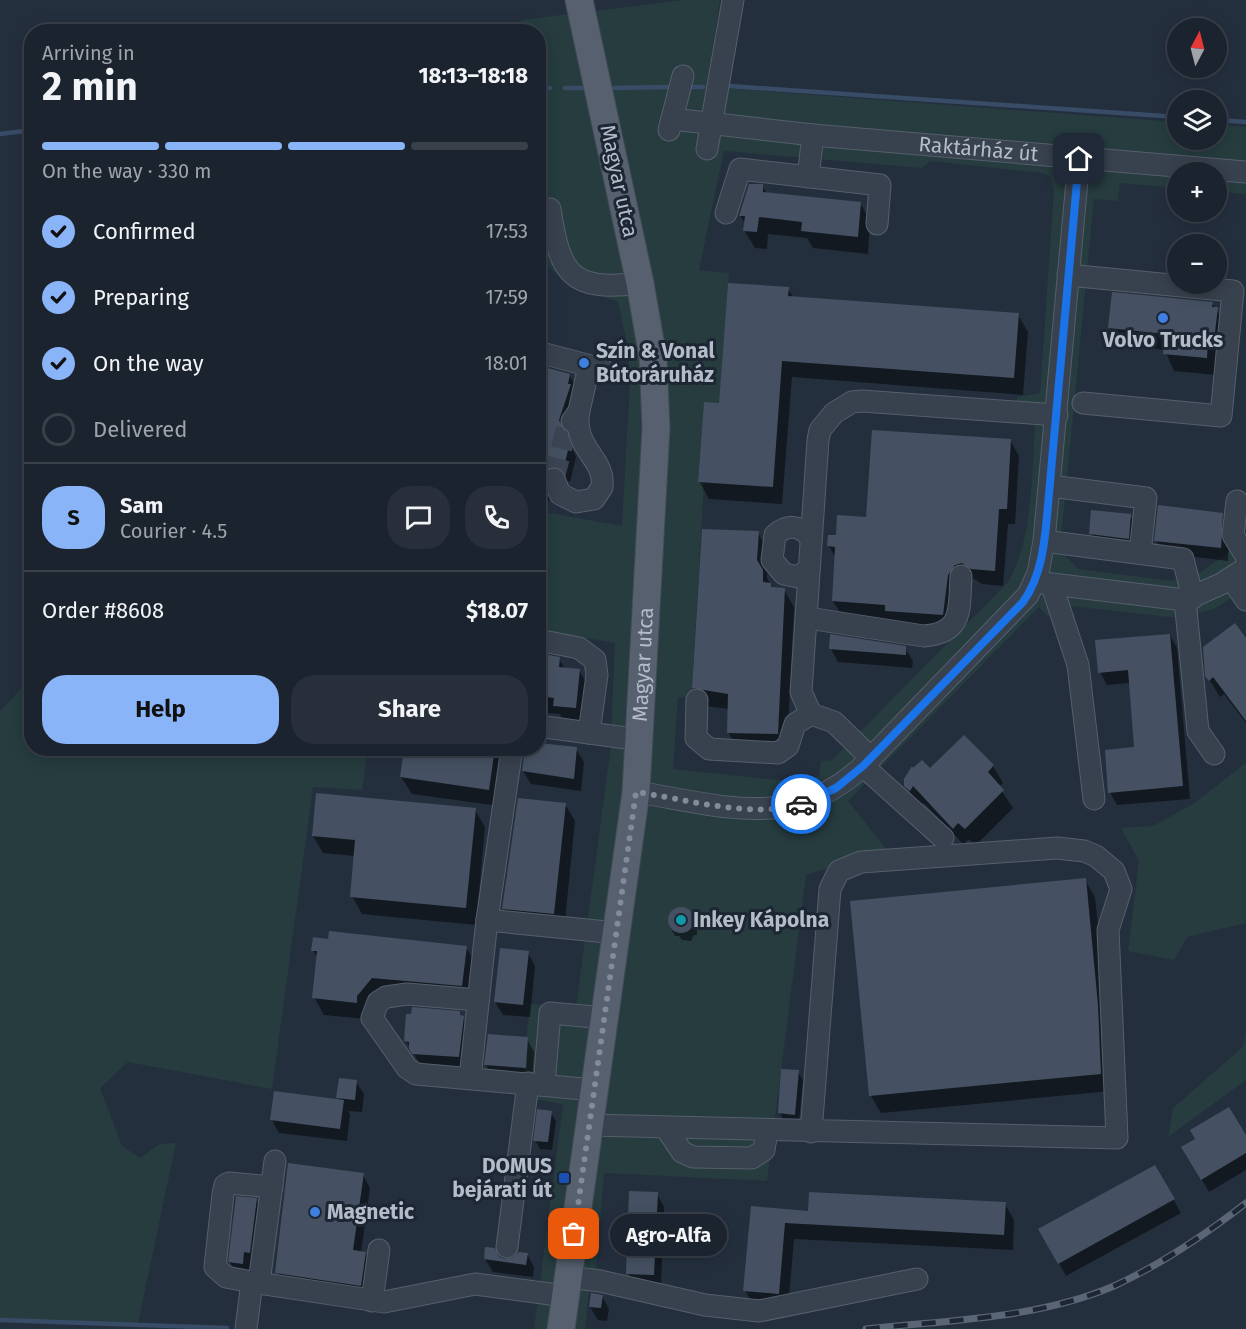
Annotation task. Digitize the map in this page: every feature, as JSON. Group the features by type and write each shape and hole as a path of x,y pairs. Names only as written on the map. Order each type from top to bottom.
{"main road":[{"name":"Magyar utca","path":"561,1329 636,792 641,740 656,419 652,358 640,283 579,0"}],"street":[{"path":"707,149 733,0"},
{"name":"Raktárház út","path":"683,76 670,125 711,124 1079,159 1246,172"},
{"path":"808,177 813,135"},
{"path":"1079,159 1042,578 1078,665 1094,799"},
{"path":"726,213 740,169 880,185 877,224"},
{"path":"550,208 547,246 567,268 587,283 607,286 640,283"},
{"path":"1068,275 1233,291 1221,416 1083,403"},
{"path":"546,354 596,367 573,419 580,438 599,468 602,487 594,499 576,502 560,494 554,479"},
{"path":"943,838 867,762 839,726 811,714 801,692 808,609 810,537 820,430 834,413 845,405 862,401 1057,414"},
{"path":"1050,486 1146,498 1140,553"},
{"path":"1237,501 1233,535 1246,556"},
{"path":"808,609 799,584 778,570 772,560 775,535 783,528 796,527 810,537"},
{"path":"1044,541 1183,559 1189,599 1198,731 1214,754"},
{"path":"789,576 798,577 809,569"},
{"path":"1042,578 1189,599 1239,573 1246,600"},
{"path":"808,609 924,636 936,634 947,630 958,618 961,576"},
{"path":"636,792 742,808 787,808 836,788 867,762 1023,602 1042,578"},
{"path":"546,642 579,648 595,660 597,675 589,733"},
{"path":"697,700 696,738 703,747 717,750 778,753 788,746 795,724 811,714"},
{"path":"546,727 641,740"},
{"path":"470,1078 487,920 511,756"},
{"path":"590,1125 770,1131 811,1132 1117,1138 1108,930 1121,889 1114,871 1096,856 1084,851 1057,848 861,862 839,871 830,889 811,1132"},
{"path":"487,920 617,933"},
{"path":"478,1000 396,994 378,1002 372,1012 375,1024 407,1068 416,1074 595,1090"},
{"path":"507,1247 550,1013 605,1018"},
{"path":"666,1128 682,1152 693,1157 757,1156 766,1145 770,1131"},
{"path":"246,1329 256,1282 275,1161"},
{"path":"272,1187 232,1183 225,1185 222,1194 215,1267 226,1277 372,1301 400,1301 475,1284 567,1287 600,1281 728,1310 759,1311 917,1280"},
{"path":"372,1301 379,1250"}],"green space":[{"path":"683,0 720,0 707,87 1167,121 1167,150 1227,150 1227,126 1246,127 1246,194 1227,193 1227,162 1167,162 1167,187 1120,183 1118,201 1094,199 1060,550 1078,569 1173,581 1201,572 1246,540 1246,589 1214,609 1178,618 1070,606 1048,617 1039,607 848,801 887,850 806,875 767,1181 604,1173 596,1268 604,1270 601,1292 589,1290 585,1329 534,1329 563,1104 520,1097 530,1004 576,1007 610,753 615,643 546,631 546,512 622,526 630,381 627,344 618,302 569,284 549,268 546,258 546,24 521,24 521,20","holes":["724,151 922,168 930,161 1042,173 1050,176 1054,191 1040,393 1017,397 1014,421 1035,426 1032,485 1027,524 1023,544 1009,581 832,760 821,761 819,776 804,781 786,781 673,769 678,697 691,698 692,690 704,482 698,481 704,403 719,403 729,273 699,270"]},
{"path":"24,685 24,756 367,756 362,790 313,787 272,1089 128,1062 100,1088 122,1146 140,1158 160,1144 176,1143 138,1323 0,1320 0,711"},
{"path":"1246,763 1246,923 1187,937 1174,960 1128,951 1139,861 1121,828 1153,826 1193,804"},
{"path":"1246,1032 1246,1080 1168,1137 1173,1108 1243,1047"}],"building":[{"path":"749,184 763,184 763,192 861,202 858,237 801,231 802,222 759,217 757,232 743,231 745,216 739,216"},
{"path":"728,283 789,287 788,296 1019,313 1014,378 782,361 773,487 698,482 704,402 719,403"},
{"name":"Volvo Trucks","path":"1112,292 1213,302 1212,307 1218,307 1215,332 1208,339 1207,358 1163,354 1165,334 1108,328"},
{"path":"546,368 570,374 568,384 571,384 559,420 570,442 563,471 550,467 546,472"},
{"path":"872,430 1011,439 1007,509 999,509 995,571 971,569 962,563 955,565 948,575 943,615 885,611 885,605 832,601 835,547 827,546 828,535 836,535 837,515 866,517"},
{"path":"1158,505 1223,513 1221,548 1154,541"},
{"path":"1091,510 1131,514 1129,539 1089,534"},
{"path":"702,529 759,531 757,560 763,570 763,582 771,583 771,587 785,588 778,734 727,733 728,694 692,688"},
{"path":"1235,623 1246,638 1246,721 1213,677 1209,681 1205,676 1203,647"},
{"path":"830,634 906,646 906,655 829,649"},
{"path":"1170,634 1183,786 1108,793 1105,750 1134,747 1128,670 1098,673 1095,640"},
{"path":"546,654 560,657 559,667 580,669 576,708 553,706 554,698 546,697"},
{"path":"964,735 994,765 988,772 1004,790 965,829 958,823 953,829 913,786 910,791 904,786 904,779 912,766 913,768 922,760 930,768"},
{"path":"546,744 577,747 574,779 522,771 524,756 546,756"},
{"path":"403,756 494,756 489,790 400,777"},
{"path":"316,793 476,808 466,908 350,897 355,840 312,836"},
{"path":"518,798 566,803 554,914 502,909"},
{"path":"1086,878 1098,1005 1101,1074 869,1096 850,901"},
{"name":"Inkey Kápolna","path":"681,907 690,911 694,920 690,929 681,933 672,929 668,920 672,911"},
{"path":"329,931 467,946 462,986 372,978 357,996 357,1003 312,998 317,951 311,951 313,937 328,939"},
{"path":"500,948 529,951 523,1005 494,1002"},
{"path":"412,1007 460,1011 460,1015 464,1016 459,1057 412,1054 409,1042 404,1041 406,1014 411,1014"},
{"path":"488,1034 528,1037 526,1068 484,1065"},
{"path":"781,1069 799,1070 795,1115 778,1113"},
{"path":"339,1078 357,1080 355,1100 336,1098"},
{"path":"274,1091 344,1100 340,1129 270,1120"},
{"path":"1229,1107 1246,1135 1246,1153 1201,1180 1181,1147 1195,1139 1190,1130"},
{"path":"537,1109 552,1111 548,1142 533,1141"},
{"name":"Magnetic","path":"288,1163 364,1173 353,1250 366,1252 361,1286 275,1273"},
{"path":"1155,1165 1175,1199 1058,1264 1038,1229"},
{"path":"629,1191 658,1192 654,1275 626,1274"},
{"path":"809,1192 1006,1202 1004,1235 785,1223 779,1294 743,1291 751,1206 808,1211"},
{"path":"236,1196 257,1198 250,1253 244,1252 243,1264 228,1262"},
{"path":"485,1247 495,1248 499,1257 505,1259 512,1258 519,1252 528,1253 526,1265 484,1259"},
{"path":"591,1293 603,1295 601,1308 589,1307"}],"waterway":[{"path":"729,86 1167,116"},
{"path":"607,88 671,87"},
{"path":"687,87 703,87"},
{"path":"565,88 590,88"},
{"path":"1227,121 1246,122"},
{"path":"0,134 24,131"},
{"path":"0,1320 227,1328"}],"tunnel":[{"path":"554,479 567,427"}],"railway":[{"path":"866,1329 1023,1312 1085,1297 1131,1278 1165,1259 1246,1203"}],"way so far":[{"path":"574,1234 636,792 754,809 787,808 801,804"}],"place":[{"name":"Volvo Trucks","path":"1163,318"},
{"name":"Szín & Vonal Bútoráruház","path":"584,363"},
{"name":"Inkey Kápolna","path":"681,920"},
{"name":"DOMUS bejárati út","path":"564,1178"},
{"name":"Magnetic","path":"315,1212"},
{"name":"Agro-Alfa","path":"574,1234"}],"route":[{"path":"801,804 836,788 863,766 1023,602 1035,582 1044,541 1048,505 1079,159"}]}
